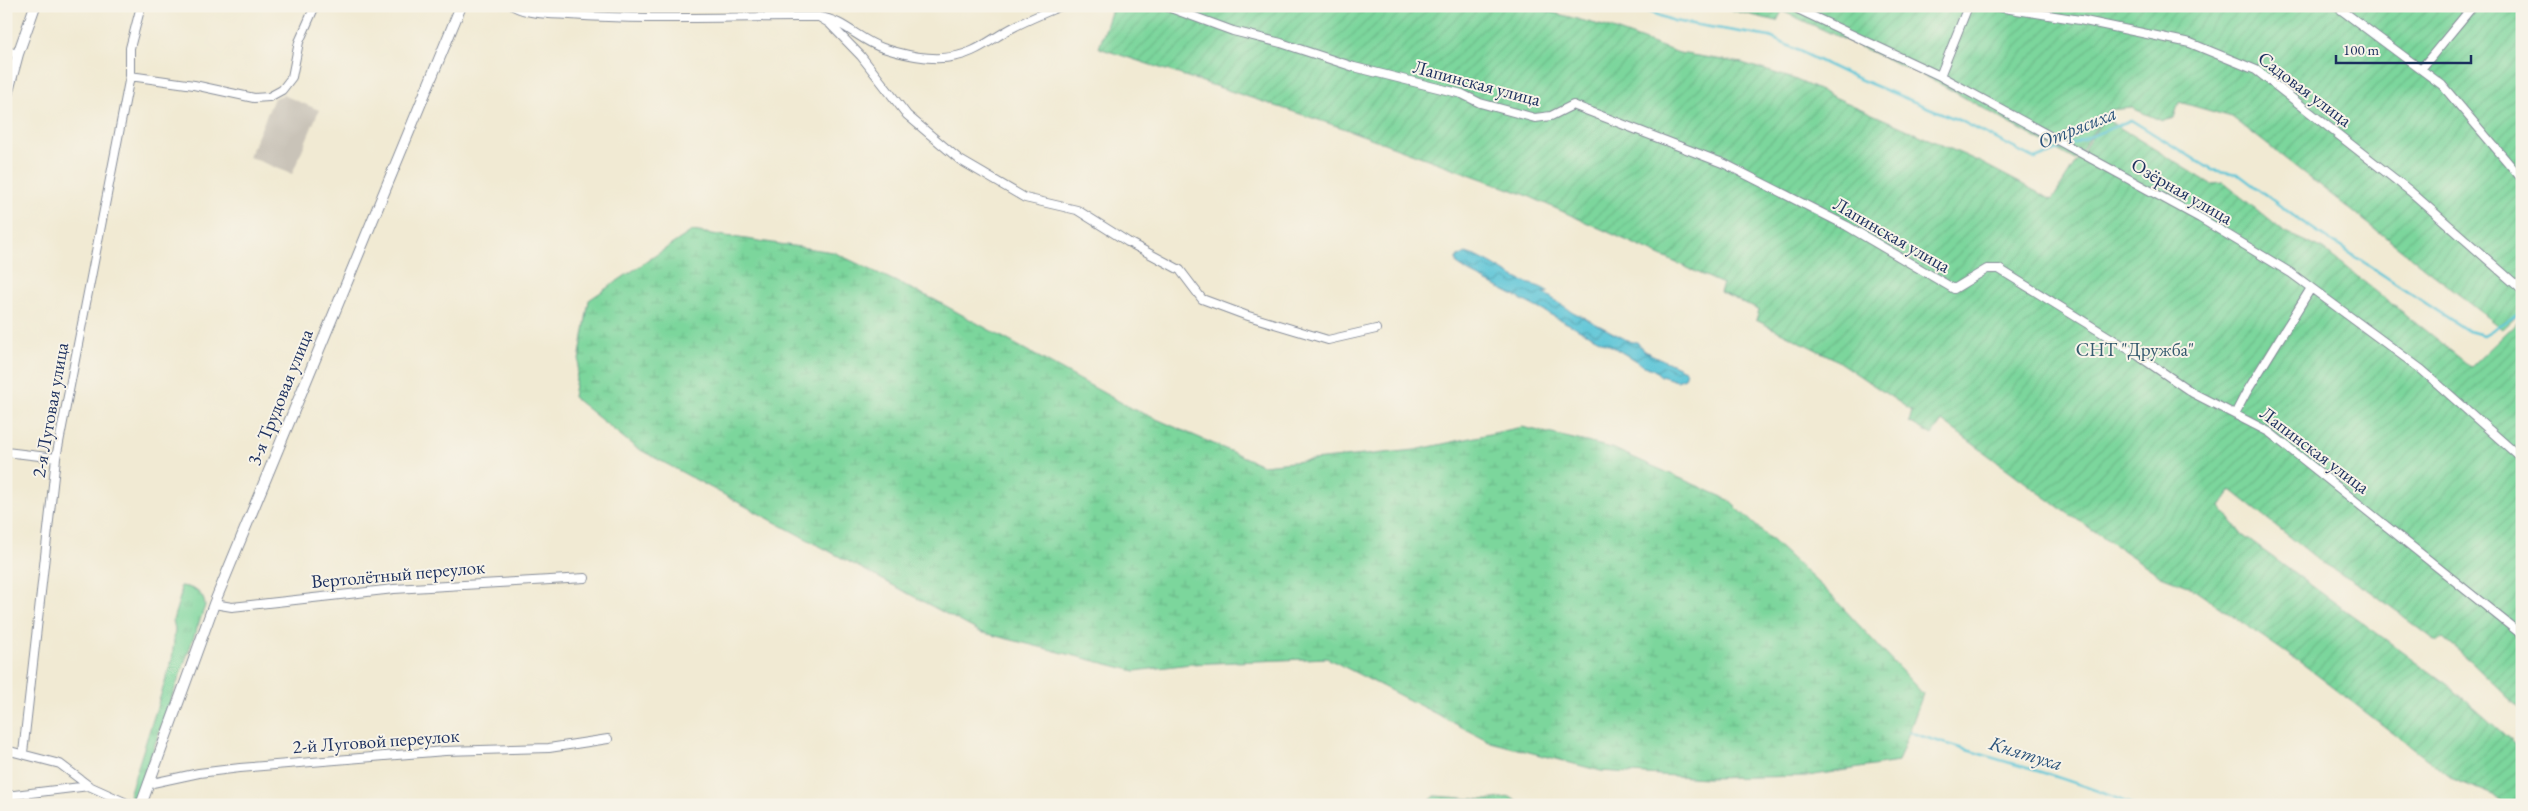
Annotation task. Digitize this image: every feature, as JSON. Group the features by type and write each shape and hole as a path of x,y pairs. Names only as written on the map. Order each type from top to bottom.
{"street":[{"path":"6,99 18,54 35,6"},
{"name":"2-я Луговая улица","path":"23,753 56,458 130,76 130,48 141,6"},
{"path":"130,76 194,85 254,98 269,97 282,90 292,77 299,42 315,6"},
{"name":"3-я Трудовая улица","path":"141,805 214,604 461,6"},
{"path":"513,6 543,13 593,17 689,19 819,17 838,22 867,41 883,48 905,54 941,59 970,53 1011,28 1061,6"},
{"name":"Лапинская улица","path":"1165,6 1233,31 1281,43 1354,67 1462,94 1480,103 1535,118 1551,116 1572,105 1717,161 1847,226 1954,289 1987,269 1999,269 2130,350 2193,394 2269,432 2522,635"},
{"name":"Озёрная улица","path":"1791,6 1940,76 2200,218 2291,273 2422,370 2522,459"},
{"path":"1940,76 1966,9 1970,6"},
{"name":"Садовая улица","path":"1990,6 2080,20 2190,43 2256,70 2410,191 2522,290"},
{"path":"2336,6 2442,85 2522,179"},
{"path":"2421,69 2473,6"},
{"path":"2516,6 2522,11"},
{"path":"819,17 829,24 860,56 907,115 960,160 1024,198 1077,210 1128,242 1180,270 1202,299 1245,315 1328,340 1376,329"},
{"path":"6,51 18,54"},
{"path":"2236,414 2246,393 2311,288"},
{"path":"6,452 56,458"},
{"name":"Вертолётный переулок","path":"214,604 232,607 394,589 585,578"},
{"name":"2-й Луговой переулок","path":"148,784 199,773 240,768 445,752 549,748 608,739"},
{"path":"6,750 60,764 89,786 131,805"},
{"path":"6,796 89,786"}],"shaded area":[{"path":"283,95 319,110 292,174 249,157 274,98"}],"green space":[{"name":"СНТ \"Дружба\"","path":"1113,6 1528,6 1607,27 1679,53 1742,63 1794,79 1982,163 2052,200 2104,118 2211,184 2224,183 2284,232 2324,250 2471,367 2522,318 2522,710 2471,661 2443,638 2436,641 2370,591 2324,564 2231,490 2220,506 2242,535 2448,685 2522,750 2522,805 2506,805 2494,795 2453,779 2304,665 2190,587 2161,576 2060,508 1942,421 1932,435 1909,422 1912,411 1833,358 1756,320 1759,310 1720,292 1723,284 1526,195 1343,128 1099,48"},
{"path":"1713,6 2522,6 2522,311 2503,329 2232,117 2179,102 2174,118 2162,121 2132,108 2108,110 2075,160 1933,80 1782,11 1777,21"},
{"path":"692,231 833,252 935,300 1131,408 1262,465 1415,450 1522,427 1612,448 1727,499 1830,594 1923,694 1898,762 1808,776 1706,778 1601,771 1491,742 1327,658 1190,664 1135,671 980,632 635,447 573,397 589,300"},
{"path":"180,586 197,591 202,597 205,606 135,799 129,795 172,660 175,629 173,620 181,594"},
{"path":"1435,796 1487,800 1510,797 1523,805 1425,805"}],"water":[{"path":"1466,253 1488,262 1524,282 1545,289 1549,292 1544,293 1573,312 1631,342 1637,342 1644,351 1687,371 1685,378 1677,381 1661,376 1654,370 1613,347 1472,274 1457,264 1456,258"}],"waterway":[{"name":"Отрясиха","path":"1633,6 1674,21 1770,37 1847,74 1963,122 2035,159 2131,120 2212,170 2238,174 2295,217 2468,331 2484,335 2522,312"},
{"name":"Княтуха","path":"1909,732 2078,784 2133,805"}]}
